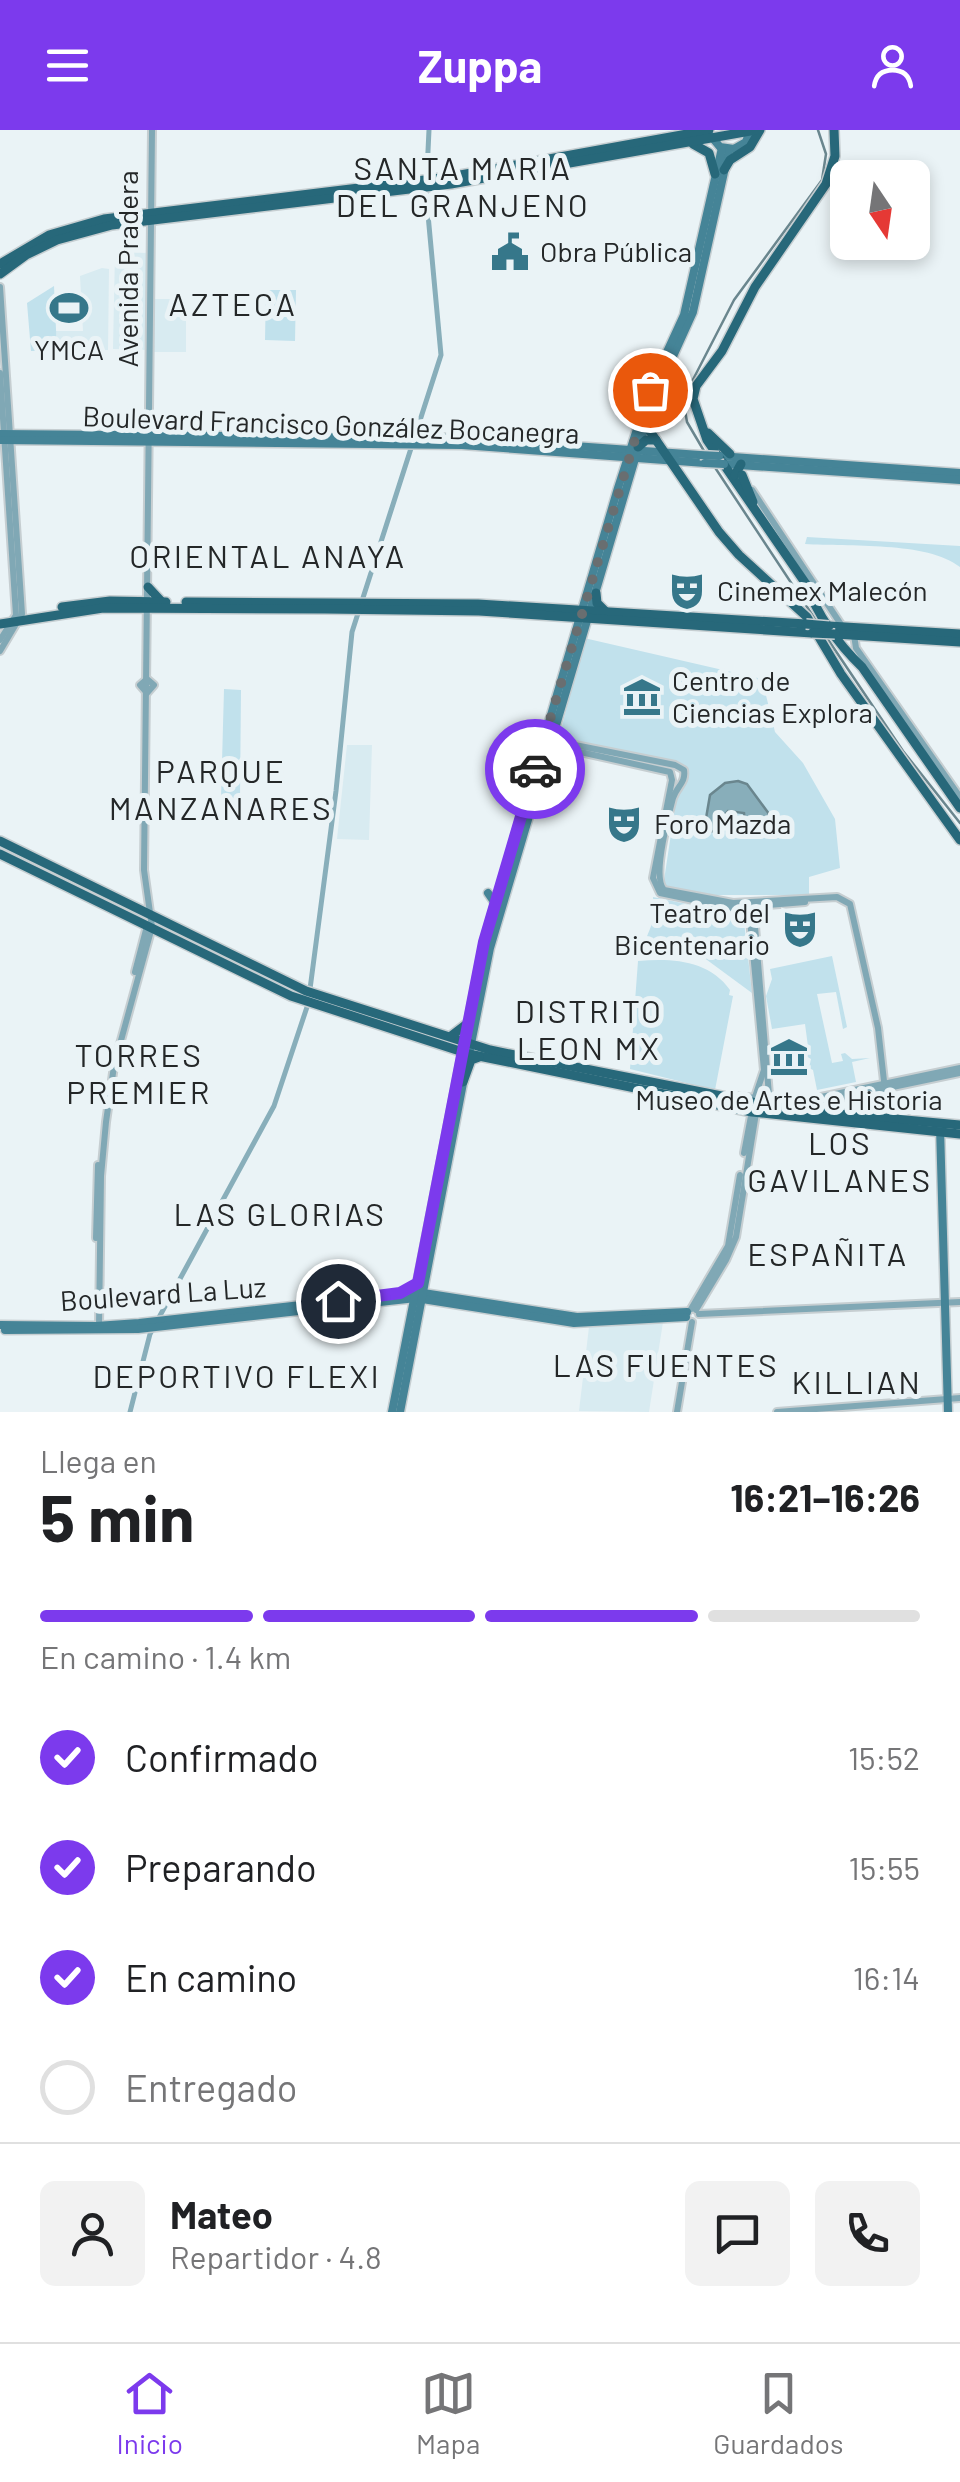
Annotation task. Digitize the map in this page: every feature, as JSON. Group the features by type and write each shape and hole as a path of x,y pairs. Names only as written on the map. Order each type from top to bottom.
{"main road":[{"path":"0,274 26,256 68,236 112,225 428,184 691,136 754,130"},
{"path":"726,149 744,144 754,130"},
{"path":"394,1412 417,1326 441,1163 487,945 631,455 694,312 719,172 747,150 754,130"},
{"path":"835,132 834,162 826,184 765,271 726,342 696,386 693,398 704,436 722,465 753,504 960,808"},
{"path":"711,133 726,149"},
{"path":"691,136 709,153 719,172"},
{"path":"605,615 596,593 631,455 647,397 684,315 726,149"},
{"path":"0,264 28,245 66,229 104,219 153,220"},
{"path":"647,397 645,424 725,540 807,617 840,674"},
{"path":"696,412 725,459 739,471 753,504"},
{"name":"Boulevard Francisco González Bocanegra","path":"5,437 416,441 960,473"},
{"path":"631,455 646,440 656,440"},
{"path":"739,471 753,465 960,480"},
{"path":"770,584 793,609 960,841"},
{"path":"806,584 816,610 862,668"},
{"path":"148,587 163,602"},
{"path":"496,907 584,630 583,611 596,593"},
{"path":"0,621 163,602 583,611 808,631 836,629 960,638"},
{"path":"147,604 361,606"},
{"path":"786,623 782,613 793,609"},
{"path":"584,630 605,615"},
{"path":"711,622 786,623 808,631"},
{"path":"861,633 851,644 862,668"},
{"path":"872,717 896,764"},
{"path":"902,726 936,765"},
{"path":"938,824 960,841"},
{"path":"0,842 295,997 486,1058 656,1094 942,1128 960,1125"},
{"path":"0,854 104,904 135,913"},
{"path":"488,893 500,912 494,924"},
{"path":"135,913 150,902"},
{"path":"151,923 176,929 306,991 448,1037 463,1050 702,1093 716,1101"},
{"path":"348,1011 369,1013"},
{"path":"448,1037 471,1025"},
{"path":"471,1025 486,1045"},
{"path":"417,1037 430,1032"},
{"path":"394,1412 440,1204 463,1082 463,1050"},
{"path":"463,1082 472,1060 486,1058"},
{"path":"759,1106 816,1108 960,1134"},
{"path":"942,1128 946,1303 953,1398 950,1412"},
{"path":"440,1204 444,1169 441,1163"},
{"path":"399,1296 419,1294 434,1298"},
{"name":"Boulevard La Luz","path":"0,1328 138,1326 419,1294 574,1324 693,1313"}],"street":[{"name":"Avenida Pradera","path":"151,923 145,888 152,130"},
{"path":"0,287 5,437"},
{"path":"0,374 18,618 0,651"},
{"path":"739,471 836,629"},
{"path":"0,640 18,618"},
{"path":"861,633 856,648 960,797"},
{"path":"547,742 679,766 685,780 675,792 658,876 661,888 751,905"},
{"path":"610,755 665,769 671,775 653,878 657,891 664,896 751,905 843,899 853,911 878,1024 884,1087 882,1118"},
{"name":"Avenida Pradera","path":"135,913 145,888"},
{"path":"677,1412 693,1313 730,1246 759,1106 764,1070 751,905"},
{"path":"751,905 759,1106"},
{"path":"97,1329 97,1176 108,1092 151,923"},
{"path":"463,1050 486,1045 666,1082 683,1090"},
{"path":"702,1093 740,1096 759,1106 960,1071"},
{"path":"740,1096 762,1084"},
{"path":"816,1108 884,1087"},
{"path":"693,1313 960,1302"},
{"path":"777,1412 953,1398"}],"shaded area":[{"path":"115,252 148,253 146,350 113,349"},
{"path":"109,269 108,350 57,351 56,331 83,331 80,276"},
{"path":"54,286 57,351 31,351 27,303"},
{"path":"266,290 296,290 295,341 265,340"},
{"path":"154,299 186,299 186,352 154,352"},
{"path":"807,537 960,546 960,567 908,549 805,544"},
{"name":"Centro de Ciencias Explora","path":"584,638 762,679 775,732 803,763 835,819 840,868 809,877 809,894 803,895 716,895 663,887 677,794 688,780 688,772 679,764 568,742 569,734 561,730"},
{"name":"PARQUE MANZANARES","path":"224,689 241,690 240,798 221,799"},
{"path":"347,745 372,745 369,840 337,839"},
{"path":"725,783 747,784 775,822 759,826 745,823 744,813 728,811 719,821 717,832 704,830 710,795"},
{"path":"653,897 721,913 743,913 752,993 703,957 651,952 643,946 654,919"},
{"path":"832,956 847,1027 843,1029 836,992 817,994 832,1063 843,1061 841,1054 845,1053 852,1059 870,1058 852,1062 856,1082 817,1090 813,1070 809,1068 811,1059 806,1056 809,1054 805,1024 772,1029 766,996 772,979 770,969"},
{"path":"638,961 689,963 712,972 730,990 729,995 733,996 715,1090 630,1069"},
{"path":"663,1322 649,1412 579,1411 589,1327"}],"waterway":[{"path":"310,989 352,632 441,355 426,193 429,130"},
{"path":"704,451 687,422 683,399 734,300 822,180 826,154 818,130"},
{"path":"714,466 817,622"},
{"path":"827,638 903,751 960,823"},
{"path":"130,1412 150,1334 274,1106 307,1007"}],"way so far":[{"path":"535,769 650,390"}],"place":[{"name":"Obra Pública","path":"510,252"},
{"name":"YMCA","path":"69,308"},
{"name":"Cinemex Malecón","path":"687,591"},
{"name":"Centro de Ciencias Explora","path":"642,697"},
{"name":"Foro Mazda","path":"624,824"},
{"name":"Teatro del Bicentenario","path":"800,929"},
{"name":"Museo de Artes e Historia","path":"789,1057"}],"district":[{"name":"SANTA MARIA DEL GRANJENO","path":"463,188"},
{"name":"AZTECA","path":"233,305"},
{"name":"ORIENTAL ANAYA","path":"268,557"},
{"name":"PARQUE MANZANARES","path":"221,790"},
{"name":"DISTRITO LEON MX","path":"589,1030"},
{"name":"TORRES PREMIER","path":"139,1074"},
{"name":"LOS GAVILANES","path":"840,1162"},
{"name":"LAS GLORIAS","path":"280,1215"},
{"name":"ESPAÑITA","path":"828,1255"},
{"name":"LAS FUENTES","path":"666,1366"},
{"name":"DEPORTIVO FLEXI","path":"237,1377"},
{"name":"KILLIAN","path":"857,1383"}],"route":[{"path":"338,1301 400,1293 418,1283 484,942 535,769"}]}
